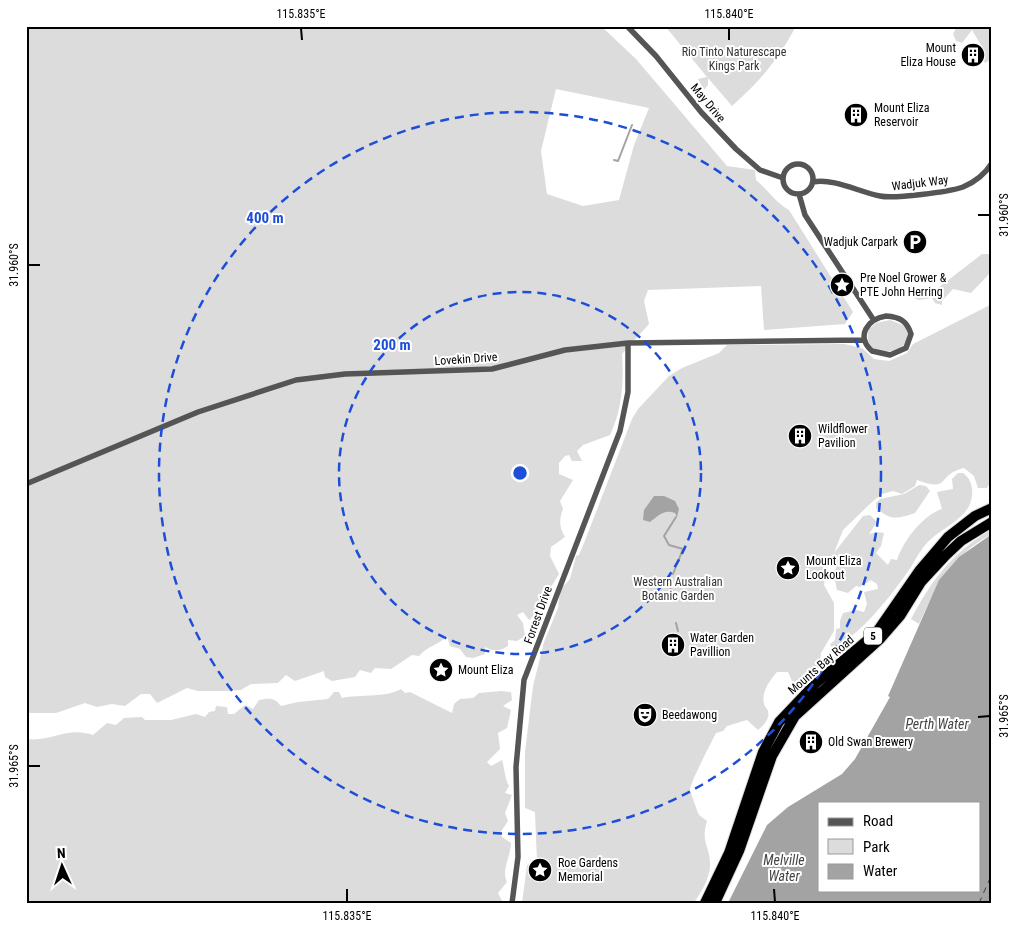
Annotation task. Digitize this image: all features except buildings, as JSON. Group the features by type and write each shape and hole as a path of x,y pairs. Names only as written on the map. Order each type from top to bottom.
{"highway":[{"name":"Mounts Bay Road","path":"705,903 730,853 760,759 779,722 816,683 876,633 919,571 948,537 975,516 992,508"},
{"name":"Mounts Bay Road","path":"716,903 739,851 772,756 795,716 884,635 900,616 921,582 946,555 961,541 992,522"}],"street":[{"name":"May Drive","path":"627,26 656,56 701,112 736,149 760,170 783,178"},
{"name":"Wadjuk Way","path":"813,182 824,181 882,197 900,196 963,187 979,178 992,162"},
{"path":"799,194 808,190 813,182 813,176 807,167 798,164 788,168 783,178 786,187 799,194 805,215 873,320"},
{"path":"886,316 902,319 912,334 906,348 890,355 872,351 864,340 866,328 873,320 886,316"},
{"name":"Lovekin Drive","path":"26,484 198,412 296,380 345,374 492,370 565,350 628,343 864,340"},
{"name":"Forrest Drive","path":"512,903 518,857 516,767 524,680 620,430 628,392 628,343"}],"green space":[{"path":"26,26 601,26 636,59 727,166 755,170 756,180 789,210 853,312 845,324 764,330 761,286 648,290 644,301 649,324 622,354 621,396 617,416 610,435 583,445 577,451 582,461 572,461 569,455 565,456 559,463 559,474 573,480 560,501 563,509 560,520 565,537 551,547 550,556 559,574 546,595 538,594 542,604 535,615 529,620 523,612 517,615 523,623 525,636 517,641 508,640 508,646 505,648 494,650 485,647 485,654 473,658 466,657 460,649 450,646 447,636 419,656 412,655 391,669 375,668 371,673 360,670 355,677 332,681 325,677 324,671 295,681 286,675 278,683 251,684 241,690 198,691 187,688 157,703 150,694 141,694 125,706 112,704 97,707 85,703 56,713 26,713","holes":["556,89 649,108 634,145 619,200 583,206 547,194 541,151"]},
{"name":"Rio Tinto Naturescape Kings Park","path":"665,26 796,26 768,69 732,106 708,78 708,85 704,90 698,79 707,77"},
{"path":"957,26 992,26 992,59 985,63 982,58 984,50 972,30 962,43 956,41 953,34"},
{"path":"982,254 988,254 992,259 992,271 971,293 953,289 942,301 942,305 935,303 932,298 919,300 914,298 938,288"},
{"name":"Western Australian Botanic Garden","path":"992,304 992,479 987,488 978,488 974,476 964,468 949,475 940,484 928,484 917,480 915,486 902,494 893,491 882,494 843,530 834,553 863,516 870,515 877,522 869,534 884,533 881,546 876,553 888,565 891,559 897,560 909,537 921,523 942,509 937,492 953,489 952,479 958,473 963,473 971,483 970,504 963,514 928,542 876,613 854,634 832,648 830,644 835,640 836,629 840,628 843,613 856,610 864,612 867,604 864,592 878,589 877,584 871,580 860,587 856,586 848,593 837,590 834,576 837,563 832,555 827,567 824,585 834,603 834,631 821,653 819,668 814,672 811,668 807,673 806,684 796,690 788,672 777,672 769,682 764,695 764,705 768,710 768,714 764,724 758,730 747,720 727,726 723,731 716,733 694,779 690,790 699,815 707,821 705,840 710,867 702,890 694,903 522,903 527,865 537,862 535,812 525,808 525,752 533,686 544,642 558,608 560,590 570,579 576,556 579,555 632,419 638,409 669,376 682,368 719,353 727,345 844,344 862,348 874,359 889,361 907,353 913,344"},
{"path":"890,320 905,326 908,333 906,343 887,352 874,349 868,338 869,329 876,323"},
{"path":"919,485 926,486 930,491 915,513 894,518 876,508 876,503 880,499 904,494"},
{"path":"992,529 992,534 966,552 947,572 919,624 911,619 927,591 944,568 965,548"},
{"path":"401,689 405,693 410,692 452,713 454,704 460,699 473,698 479,693 511,692 512,700 503,706 511,710 507,728 498,733 500,749 487,762 491,766 502,760 509,786 505,793 512,795 505,813 508,821 500,833 502,837 511,843 505,873 507,882 498,893 503,903 26,903 26,739 44,738 76,732 93,735 107,723 116,725 124,718 142,717 145,720 171,720 196,714 205,717 209,712 215,711 216,706 227,707 228,714 234,714 245,705 253,709 259,700 266,699 274,700 281,706 328,699 334,692 339,692 342,698 388,694"}],"water":[{"path":"654,496 664,496 675,501 679,509 677,517 675,513 667,512 650,522 643,520 644,510"},
{"path":"992,534 992,903 728,903 767,825 788,807 842,774 855,759 890,697 888,696 939,580 959,557"}],"waterway":[{"path":"614,160 618,161 632,125"},
{"path":"673,574 683,549 669,545 664,536 676,517"},
{"path":"670,587 674,597"},
{"path":"676,623 678,631"}],"ferry route":[{"path":"979,903 992,874"}],"place":[{"name":"Mount Eliza House","path":"973,55"},
{"name":"Mount Eliza Reservoir","path":"856,115"},
{"name":"Wadjuk Carpark","path":"915,242"},
{"name":"Pre Noel Grower & PTE John Herring","path":"842,285"},
{"name":"Wildflower Pavilion","path":"800,436"},
{"name":"Mount Eliza Lookout","path":"788,568"},
{"name":"Water Garden Pavillion","path":"673,645"},
{"name":"Mount Eliza","path":"441,670"},
{"name":"Beedawong","path":"645,715"},
{"name":"Old Swan Brewery","path":"811,742"},
{"name":"Roe Gardens Memorial","path":"540,870"}],"water label":[{"name":"Perth Water","path":"937,724"},
{"name":"Melville Water","path":"784,868"}]}
